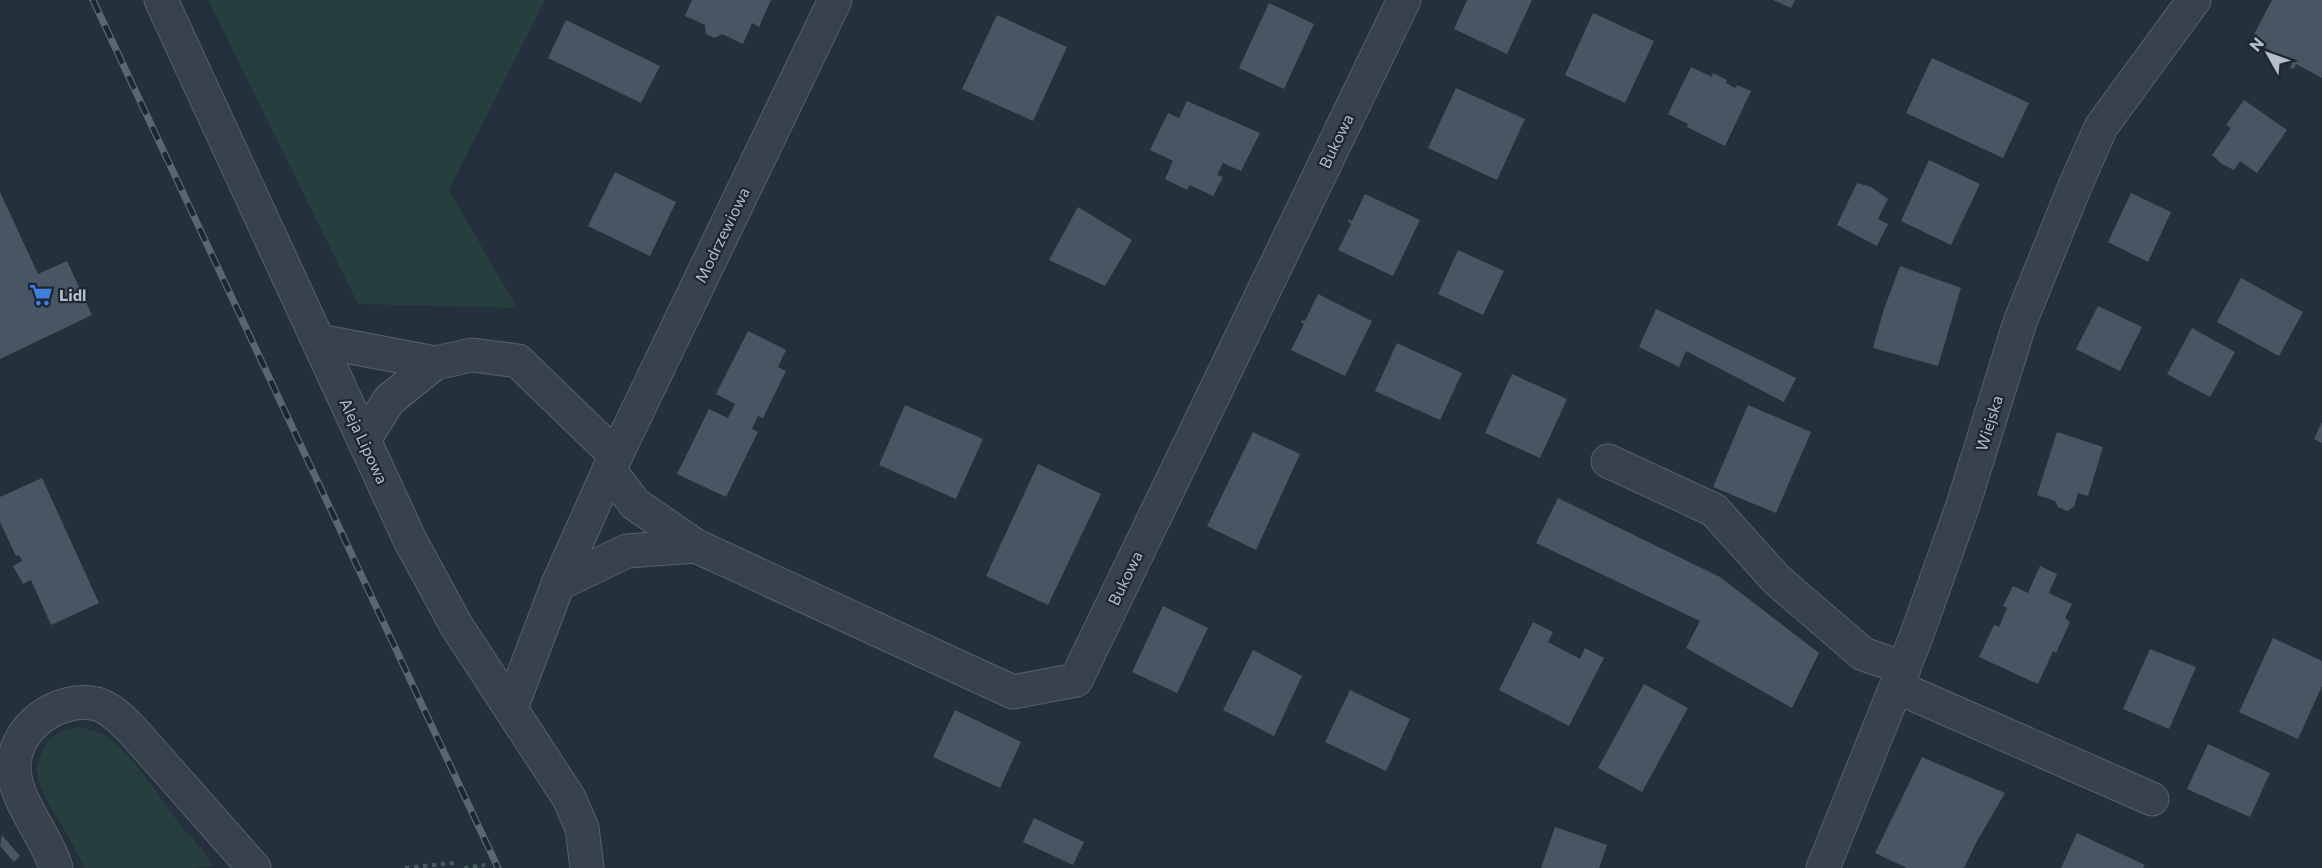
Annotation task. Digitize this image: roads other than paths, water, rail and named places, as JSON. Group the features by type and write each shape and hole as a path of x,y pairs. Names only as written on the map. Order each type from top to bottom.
{"street":[{"name":"Aleja Lipowa","path":"161,0 410,540 456,625 569,798 582,828 586,868"},
{"name":"Modrzewiowa","path":"511,708 558,584 612,463 835,0"},
{"name":"Bukowa","path":"435,363 472,355 518,361 612,463 635,504 696,546 1013,692 1076,680 1404,0"},
{"name":"Wiejska","path":"1823,868 1901,677 1964,505 2020,322 2096,137 2194,0"},
{"path":"319,341 435,363"},
{"path":"364,440 389,400 435,363"},
{"path":"1608,461 1714,510 1777,580 1863,654 1901,677 2152,799"},
{"path":"558,584 627,551 696,546"},
{"path":"56,868 19,793 14,767 19,744 36,719 66,703 81,702 99,704 115,714 133,731 254,868"}],"railway":[{"path":"93,0 498,868"}],"place":[{"name":"Lidl","path":"41,295"}]}
